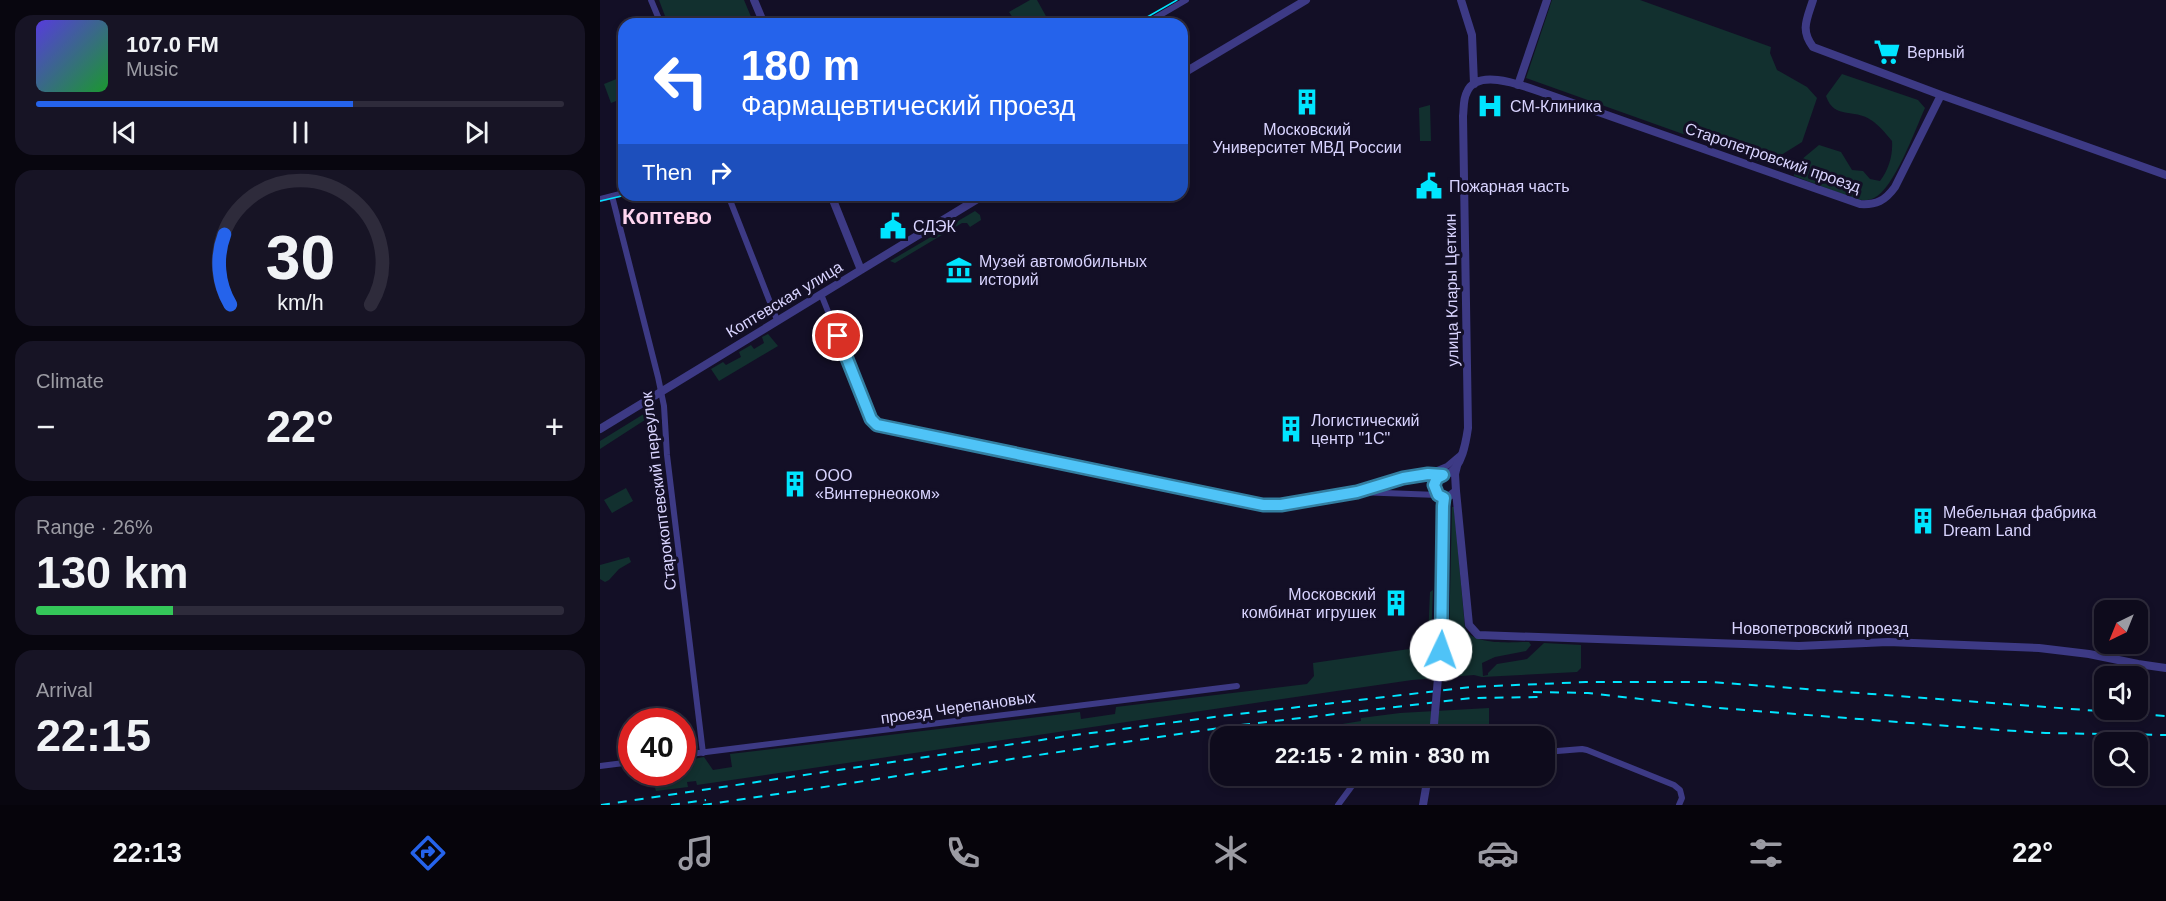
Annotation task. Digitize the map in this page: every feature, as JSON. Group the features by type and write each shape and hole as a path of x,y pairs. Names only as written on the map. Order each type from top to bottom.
{"street":[{"path":"651,0 658,18"},
{"path":"754,0 762,18"},
{"path":"1155,18 1186,0"},
{"path":"1188,70 1306,0"},
{"name":"улица Клары Цеткин","path":"1445,475 1458,462 1464,450 1468,428 1464,116 1466,92 1474,84 1472,35 1461,0"},
{"path":"1474,84 1494,80 1518,85 1547,0"},
{"path":"1813,0 1805,28 1807,39 1813,47 2166,175"},
{"name":"Старопетровский проезд","path":"1518,85 1608,114 1860,204 1873,205 1889,196 1895,187 1941,95"},
{"path":"600,199 618,194"},
{"name":"Старокоптевский переулок","path":"612,196 661,392 703,753"},
{"path":"730,201 777,320"},
{"path":"833,201 861,270"},
{"name":"Коптевская улица","path":"600,429 974,201"},
{"path":"821,294 871,419 877,425 1263,505 1281,505 1357,492 1385,483 1428,474 1447,466 1464,450"},
{"name":"улица Клары Цеткин","path":"1456,480 1458,462"},
{"path":"1357,492 1452,496 1456,491 1456,480 1445,475 1428,474"},
{"path":"1434,726 1442,631 1443,506 1441,496 1435,488 1435,481 1445,475"},
{"name":"Новопетровский проезд","path":"1456,491 1469,625 1478,635 1798,646 1888,642 2039,648 2090,654 2166,668"},
{"name":"проезд Черепановых","path":"696,754 1237,686"},
{"path":"1555,751 1587,750 1674,785 1680,790 1682,798 1679,805"},
{"path":"600,766 618,764"},
{"path":"1338,805 1352,786"},
{"path":"1423,805 1426,786"}],"green space":[{"path":"659,0 744,0 752,18 666,18"},
{"path":"1030,0 1037,0 1047,18 1013,18 1009,12"},
{"path":"1552,0 1640,0 1771,47 1770,53 1777,70 1807,87 1817,98 1802,142 1767,164 1526,78"},
{"path":"1842,74 1918,100 1925,108 1910,144 1889,183 1882,192 1869,200 1855,199 1794,176 1795,165 1819,145 1841,152 1852,170 1863,171 1870,179 1880,181 1886,172 1891,157 1892,141 1871,120 1839,111 1834,108 1826,96"},
{"path":"618,78 618,100 611,103 604,84"},
{"path":"1430,105 1431,141 1420,141 1419,108"},
{"path":"975,211 980,215 981,220 970,227 967,223 962,223 895,263 890,261"},
{"path":"768,334 778,346 719,381 711,369 723,362 726,365 741,357 739,352 751,345 754,349 764,343 762,337"},
{"path":"647,412 648,418 600,449 600,441"},
{"path":"626,488 633,501 612,513 604,500"},
{"path":"1452,507 1454,507 1465,628 1476,638 1503,642 1529,642 1531,645 1526,651 1495,657 1482,663 1483,676 1488,675 1497,664 1527,659 1544,643 1581,645 1581,668 1577,672 1482,677 1474,675 1412,680 697,785 696,781 696,759 704,757 713,770 732,767 730,754 1080,712 1081,719 1115,714 1116,707 1307,684 1314,676 1313,663 1423,647 1428,639 1430,592 1433,590 1431,639 1449,640"},
{"path":"629,557 631,562 619,569 609,580 605,582 600,579 600,565"},
{"path":"1489,708 1489,726 1330,726 1361,721 1361,718 1400,713"},
{"path":"656,786 688,787 656,791"}],"tram line":[{"path":"1146,18 1177,0"},
{"path":"600,201 618,197"}],"railway":[{"path":"601,805 1068,736 1471,687 1586,682 1711,682 2166,716"},
{"path":"1533,692 1588,693 1719,708 1999,730 2166,735"},
{"path":"703,805 1233,726 1472,698 1541,697"},
{"path":"671,805 706,800"}],"place":[{"name":"Верный","path":"1887,52"},
{"name":"Московский Университет МВД России","path":"1307,102"},
{"name":"СМ-Клиника","path":"1490,106"},
{"name":"Пожарная часть","path":"1429,186"},
{"name":"СДЭК","path":"893,226"},
{"name":"Музей автомобильных историй","path":"959,270"},
{"name":"Логистический центр \"1С\"","path":"1291,429"},
{"name":"ООО «Винтернеоком»","path":"795,484"},
{"name":"Мебельная фабрика Dream Land","path":"1923,521"},
{"name":"Московский комбинат игрушек","path":"1396,603"}],"district":[{"name":"Коптево","path":"667,216"}],"route":[{"path":"838,336 871,419 877,425 1263,505 1281,505 1357,492 1403,478 1428,474 1443,475 1437,478 1434,485 1438,495 1444,498 1441,650"}]}
